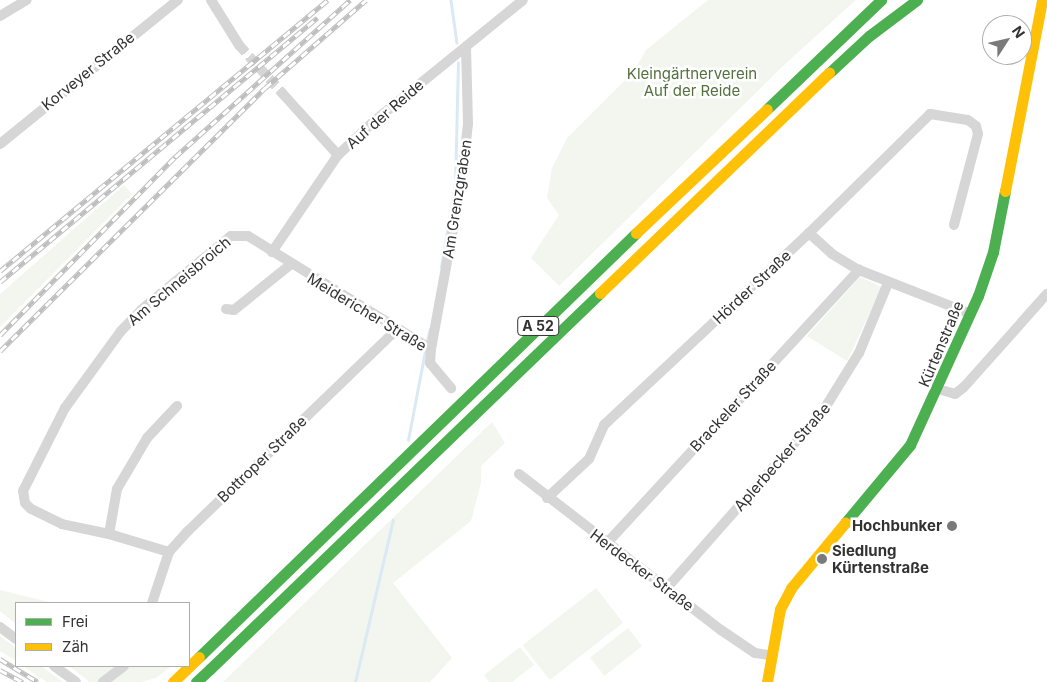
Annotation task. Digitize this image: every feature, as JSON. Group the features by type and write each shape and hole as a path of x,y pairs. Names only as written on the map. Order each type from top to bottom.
{"main road":[{"name":"A 52","path":"190,666 557,308 881,0"},
{"name":"A 52","path":"196,682 824,78 869,36 917,0"},
{"name":"Kürtenstraße","path":"767,682 770,655 780,609 791,588 898,463 922,426 971,314 993,252 1042,0"},
{"name":"A 52","path":"173,682 189,667"}],"street":[{"path":"0,16 27,0"},
{"name":"Korveyer Straße","path":"0,144 178,0"},
{"path":"211,0 239,45"},
{"name":"Auf der Reide","path":"272,252 338,155 373,122 523,0"},
{"name":"Am Grenzgraben","path":"431,349 461,186 468,124 466,47"},
{"path":"283,94 338,155"},
{"name":"Hörder Straße","path":"547,498 589,459 604,425 809,233 924,117 940,114 968,120 976,126 978,134 954,225"},
{"path":"809,233 832,254 859,270 971,314"},
{"name":"Am Schneisbroich","path":"109,534 48,518 25,503 23,491 65,408 121,331 142,309 231,236 248,236 272,252"},
{"name":"Meidericher Straße","path":"272,252 396,330 431,349 432,366 451,388"},
{"name":"Meidericher Straße","path":"226,309 234,310 290,265"},
{"name":"Brackeler Straße","path":"607,543 859,270"},
{"name":"Aplerbecker Straße","path":"666,589 823,410 859,353 888,283"},
{"path":"938,389 955,394 964,388 1047,294"},
{"name":"Bottroper Straße","path":"152,602 169,552 396,330"},
{"path":"169,552 109,534 117,489 147,438 177,406"},
{"name":"Herdecker Straße","path":"519,474 547,498 666,589 755,653 770,655"},
{"path":"0,627 15,638"},
{"path":"55,667 76,682"},
{"path":"104,682 123,667"}],"green space":[{"name":"Kleingärtnerverein Auf der Reide","path":"708,0 856,0 785,64 559,286 531,258 559,215 547,198 552,168 567,138 634,71 646,50"},
{"path":"124,185 132,194 0,327 0,294"},
{"path":"860,277 882,287 847,361 807,336"},
{"path":"492,422 505,443 481,466 481,483 471,521 393,583 452,658 430,682 223,682"},
{"path":"596,588 623,623 550,680 523,645"},
{"path":"0,590 49,602 15,602 15,623 0,611"},
{"path":"628,628 642,646 604,676 590,658"},
{"path":"0,636 15,647 15,660 0,651"},
{"path":"520,647 534,665 512,682 489,682 484,675"},
{"path":"24,667 42,667 63,682 47,682"},
{"path":"70,667 170,667 156,678 142,682 90,682"}],"waterway":[{"path":"451,0 457,43"},
{"path":"441,267 455,184 458,63"},
{"path":"427,340 430,329"},
{"path":"408,440 425,351"},
{"path":"355,682 393,520"}],"tunnel":[{"path":"239,45 283,94"}],"railway":[{"path":"0,271 328,0"},
{"path":"0,335 175,157 350,0"},
{"path":"0,351 265,88 366,0"},
{"path":"0,282 317,18"},
{"path":"0,659 38,682"},
{"path":"0,670 23,682"}],"traffic: fast":[{"path":"767,109 881,0"},
{"path":"829,73 869,36 917,0"},
{"path":"845,523 910,445 978,296 993,252 1005,191"},
{"path":"199,657 636,233"},
{"path":"210,669 600,293"},
{"path":"196,682 210,669"}],"traffic: slow":[{"path":"1005,191 1042,0"},
{"path":"600,293 829,73"},
{"path":"636,233 767,109"},
{"path":"767,682 780,609 791,588 845,523"},
{"path":"190,666 199,657"},
{"path":"173,682 189,667"}],"place":[{"name":"Hochbunker","path":"952,526"},
{"name":"Siedlung Kürtenstraße","path":"822,559"}]}
